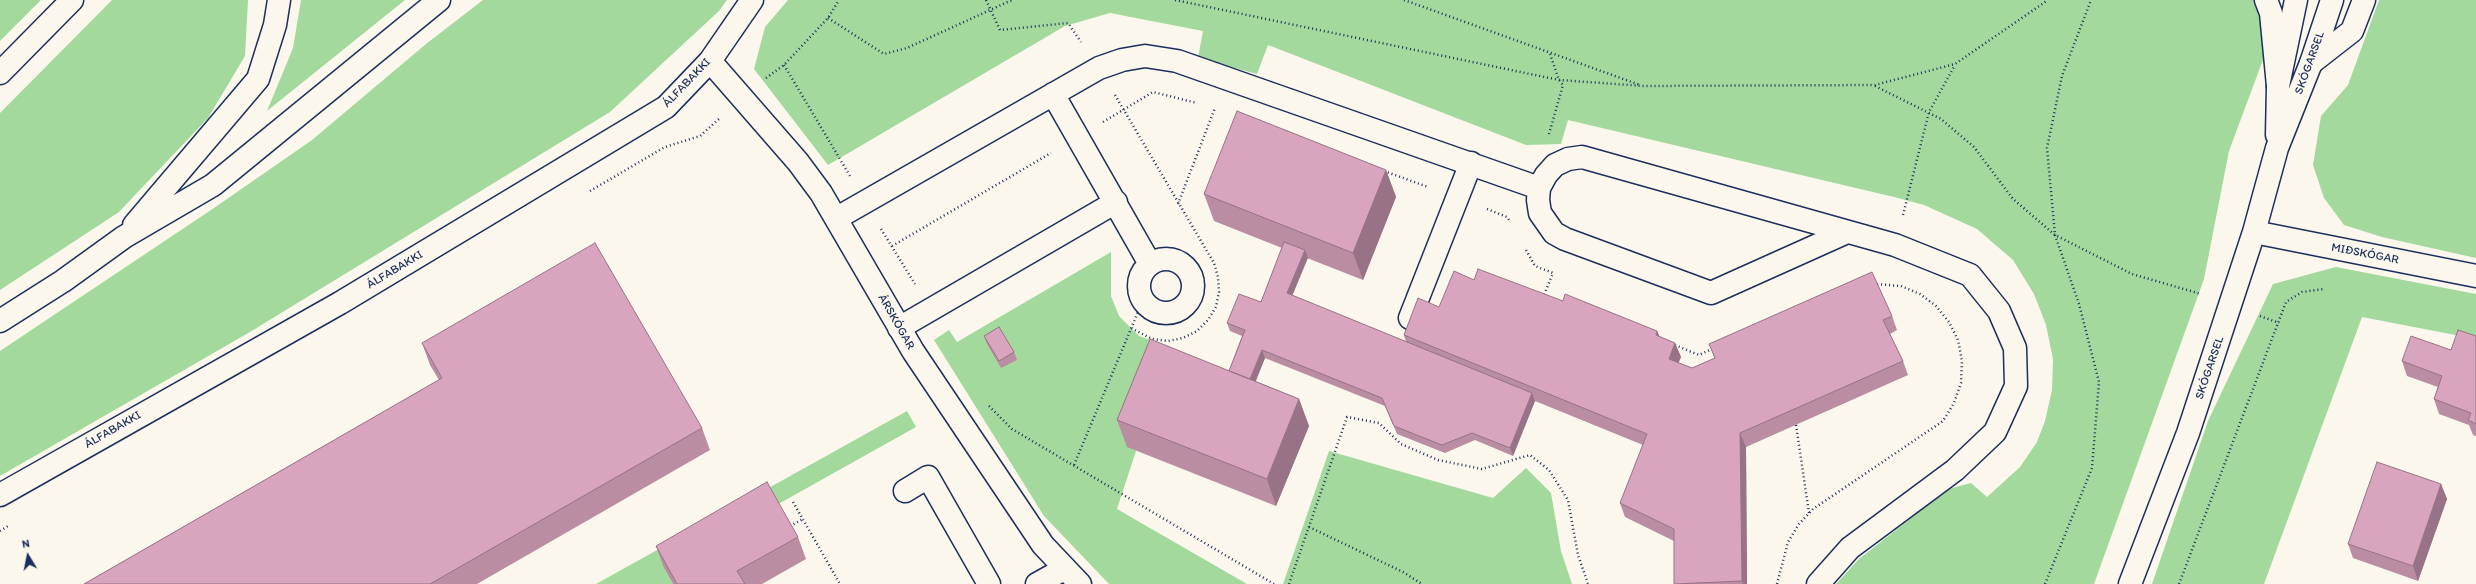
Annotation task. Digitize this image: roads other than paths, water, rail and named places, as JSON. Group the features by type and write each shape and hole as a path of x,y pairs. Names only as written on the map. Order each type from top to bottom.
{"main road":[{"path":"0,73 72,0"},
{"path":"124,237 258,79 275,25 279,0"},
{"path":"0,321 63,281 124,237 213,185 439,0"},
{"name":"ÁLFABAKKI","path":"0,495 340,303 666,107 710,61 752,0"},
{"path":"2266,0 2271,13 2278,86"},
{"name":"SKÓGARSEL","path":"2277,148 2278,86 2296,0"},
{"name":"SKÓGARSEL","path":"2130,584 2188,433 2254,232 2277,148 2311,63 2332,0"},
{"path":"2311,63 2352,31 2364,0"},
{"path":"837,218 1099,68 1122,60 1145,56 1161,57 1226,78 1539,188"},
{"name":"ÁRSKÓGAR","path":"710,61 798,162 837,218 899,328 1043,546 1080,584"},
{"path":"1053,94 1150,264"},
{"path":"1818,584 1850,548 1955,470 1995,432 2016,386 2015,348 1999,311 1970,275 1895,245 1582,157 1568,159 1555,165 1546,175 1539,188 1538,200 1540,213 1554,233 1711,293 1847,232"},
{"path":"1410,318 1471,164"},
{"path":"899,328 1116,202"},
{"name":"MIÐSKÓGAR","path":"2254,232 2476,276"},
{"path":"1167,258 1175,260 1189,270 1194,287 1188,303 1173,312 1156,310 1143,300 1140,290 1140,280 1144,271 1150,264 1167,258"},
{"path":"905,491 928,477 989,584"},
{"path":"1037,584 1064,569"}]}
